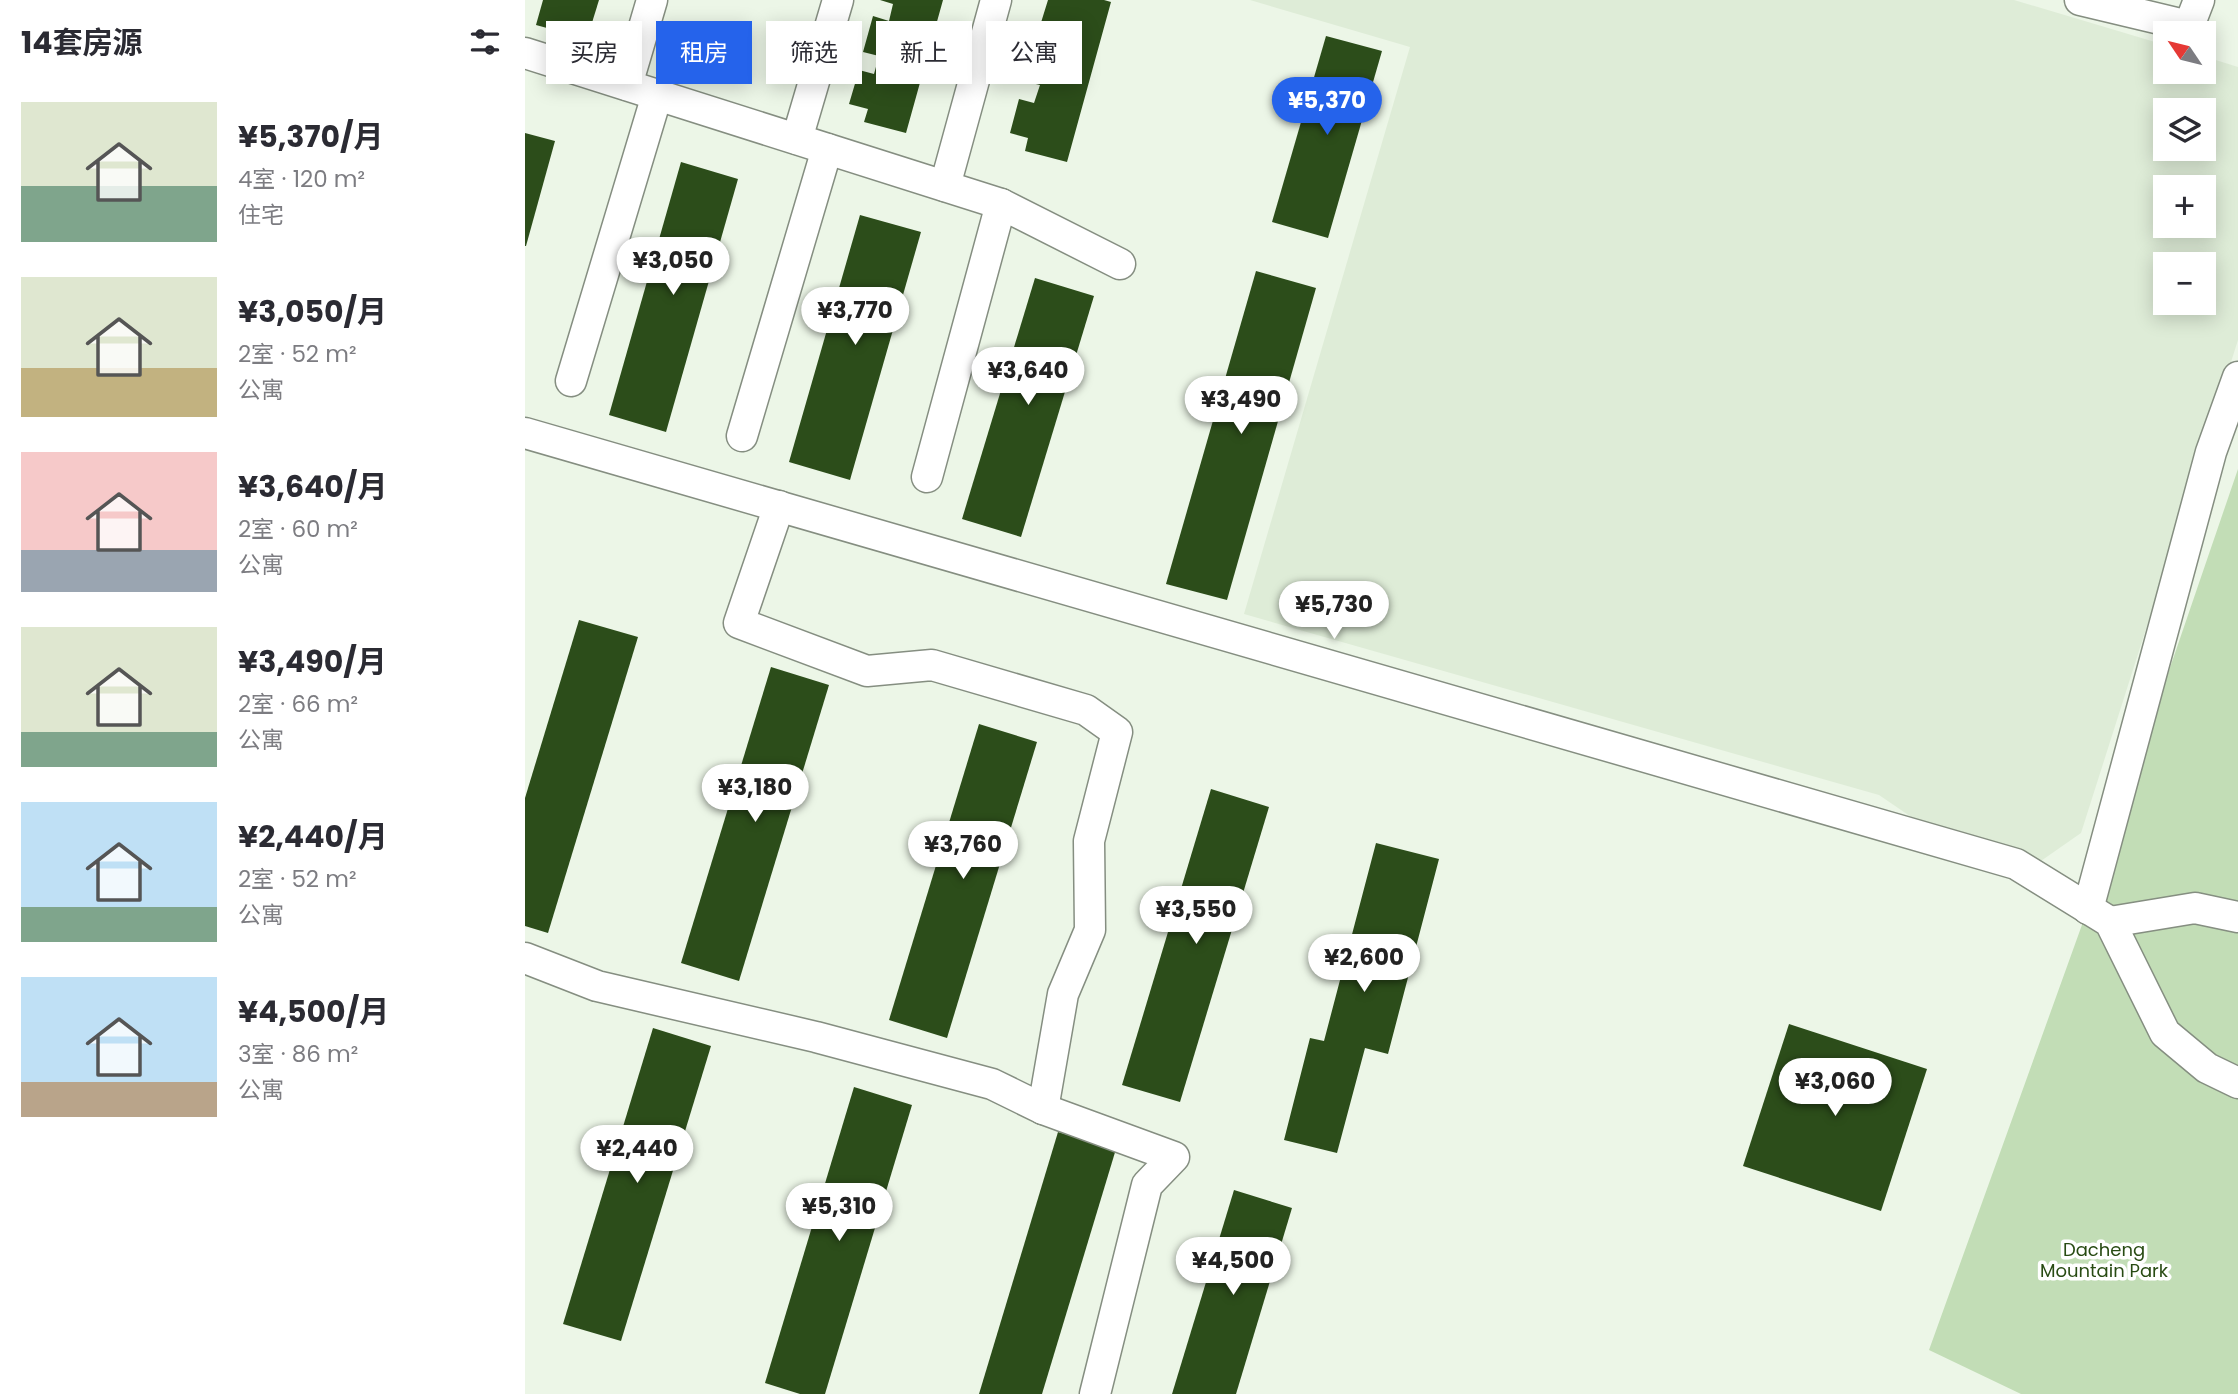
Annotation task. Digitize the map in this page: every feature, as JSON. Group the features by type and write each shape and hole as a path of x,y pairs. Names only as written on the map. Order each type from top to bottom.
{"street":[{"path":"627,85 652,0"},
{"path":"797,139 838,0"},
{"path":"945,186 996,0"},
{"path":"2080,0 2189,26 2199,0"},
{"path":"525,53 1001,204 1120,264"},
{"path":"571,381 657,95"},
{"path":"741,436 827,149"},
{"path":"927,477 1001,204"},
{"path":"2099,915 2211,452 2238,377"},
{"path":"525,433 2016,864 2099,915 2165,1033 2207,1068 2238,1083"},
{"path":"779,506 739,623 867,671 932,665 1086,710 1117,732 1089,841 1090,930 1063,994 1044,1109"},
{"path":"2099,915 2195,908 2238,916"},
{"path":"525,958 597,986 816,1037 992,1084 1044,1109 1174,1157 1147,1185 1095,1394"}],"shaded area":[{"path":"1250,0 2014,0 2153,41 2153,84 2216,84 2216,60 2238,67 2238,340 2081,833 2038,863 1926,827 1879,795 1244,614 1410,47"}],"green space":[{"name":"Dacheng Mountain Park","path":"2238,469 2238,1394 2021,1394 1929,1350 2083,922"}],"building":[{"path":"543,0 599,0 593,21 546,21 546,28 536,25"},
{"path":"880,0 943,0 937,21 889,21 893,4"},
{"path":"1048,0 1111,2 1067,162 1025,151 1028,138 1010,133 1019,99 1034,103 1040,85 1036,84 1082,84 1082,21 1041,21"},
{"path":"873,16 889,21 876,21 876,55 863,52"},
{"path":"1326,36 1382,51 1328,238 1272,222"},
{"path":"876,67 876,84 920,84 906,133 864,122 868,109 849,104 855,84 862,84 862,71 874,74"},
{"path":"525,133 555,141 526,246 525,246"},
{"path":"681,162 738,179 666,432 609,415"},
{"path":"860,215 921,232 850,480 789,462"},
{"path":"1256,271 1316,288 1227,600 1166,584"},
{"path":"1035,278 1094,296 1021,537 962,519"},
{"path":"579,620 638,637 548,933 525,926 525,798"},
{"path":"771,667 829,685 739,981 681,963"},
{"path":"979,724 1037,742 947,1038 889,1020"},
{"path":"1211,789 1269,807 1180,1102 1122,1085"},
{"path":"1376,843 1439,859 1388,1054 1365,1048 1337,1153 1284,1140 1310,1038 1324,1041"},
{"path":"1789,1024 1927,1069 1881,1211 1743,1166"},
{"path":"653,1028 711,1046 621,1341 563,1324"},
{"path":"854,1087 912,1105 825,1394 800,1394 765,1383"},
{"path":"1058,1132 1116,1149 1042,1394 979,1394"},
{"path":"1234,1190 1292,1208 1236,1394 1172,1394"}]}
